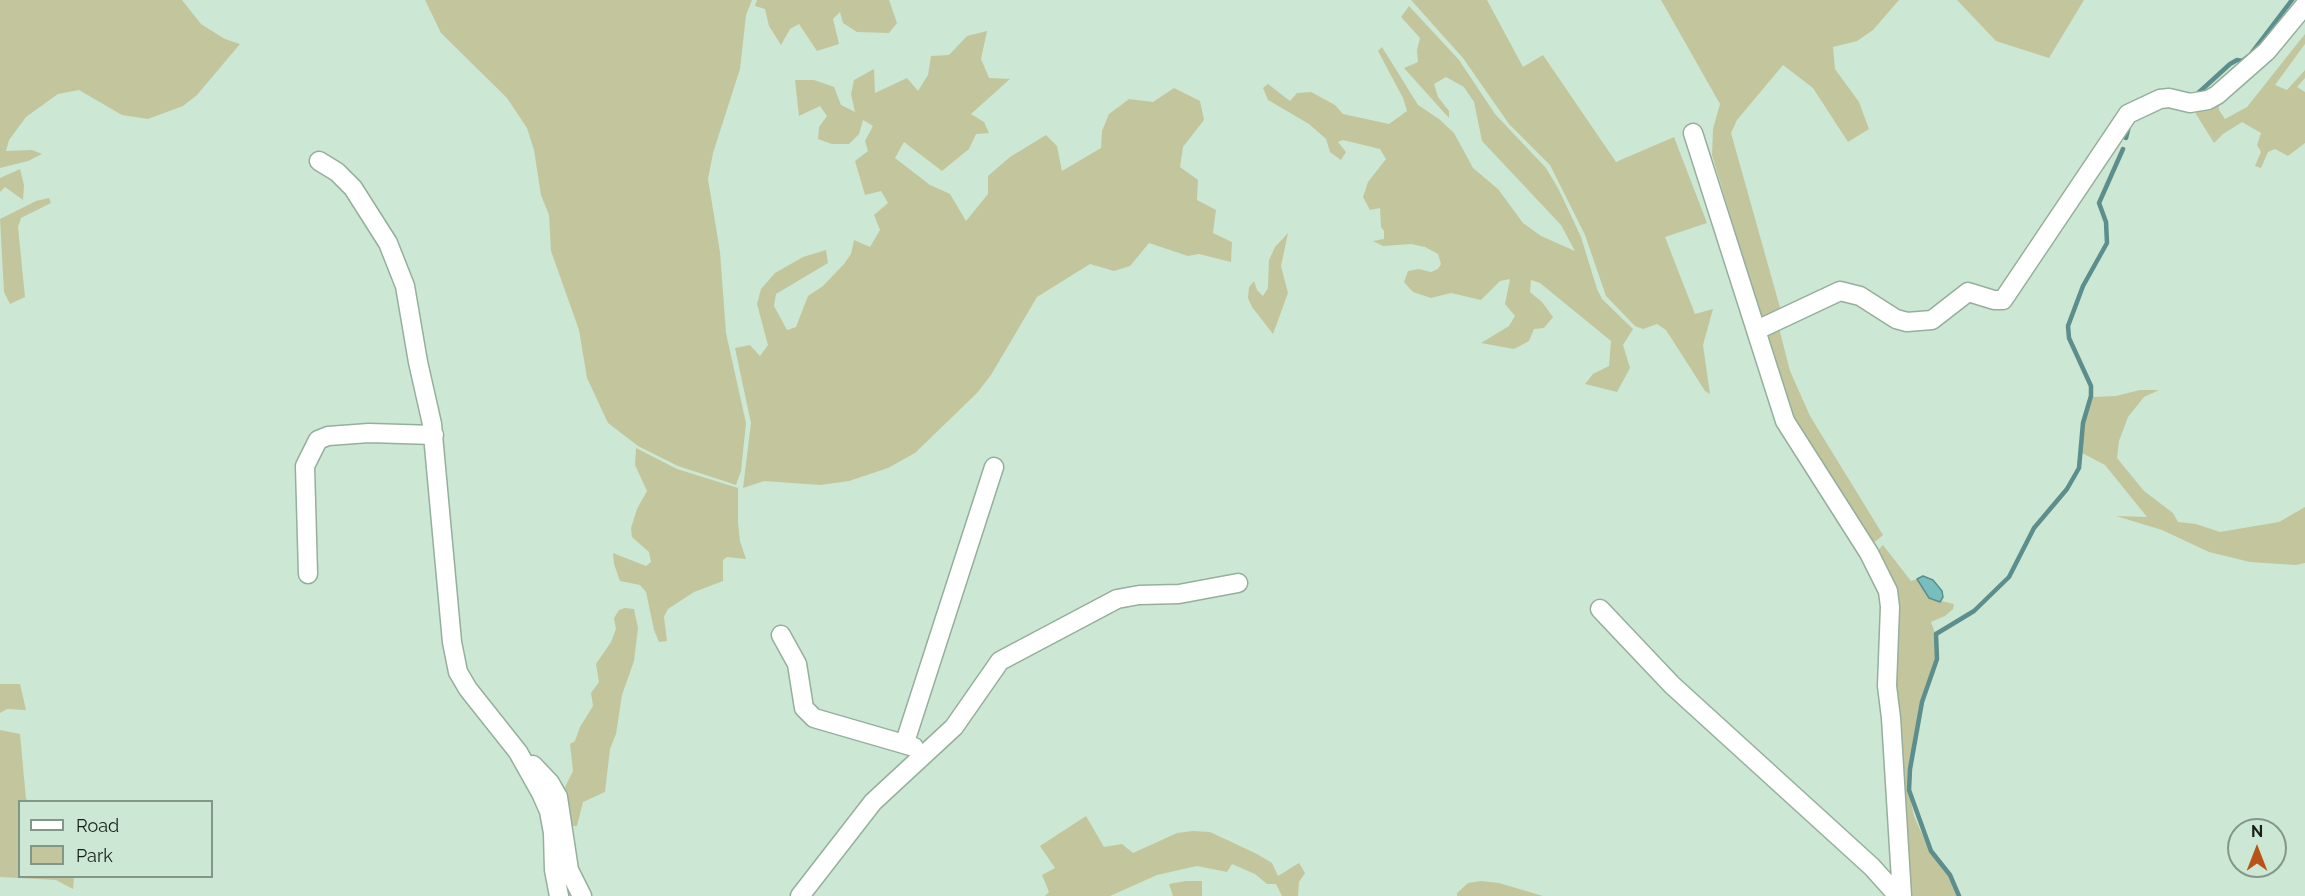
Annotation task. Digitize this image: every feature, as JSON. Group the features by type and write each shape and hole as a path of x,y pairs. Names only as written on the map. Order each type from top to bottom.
{"street":[{"path":"1757,330 1840,291 1860,296 1896,319 1907,322 1932,320 1968,292 2003,300 2128,114 2160,99 2169,98 2190,103 2208,100 2217,95 2267,51 2305,5"},
{"path":"1694,133 1785,421 1869,553 1888,591 1890,607 1887,686 1891,718 1900,896"},
{"path":"319,161 337,172 353,188 388,243 397,263 410,307 418,362 434,435 452,642 458,672 468,689 518,752 531,772 549,811 553,832 554,870 559,896"},
{"path":"308,574 304,466 318,440 328,436 369,433 434,435"},
{"path":"904,742 994,467"},
{"path":"800,896 873,802 954,727 1000,661 1117,599 1139,595 1179,594 1238,584"},
{"path":"1600,609 1672,685 1872,867 1900,896"},
{"path":"782,634 797,664 804,708 814,718 904,742 925,753"},
{"path":"518,752 539,770 558,797 569,870 582,896"}],"green space":[{"path":"0,0 182,0 201,24 225,39 240,44 197,95 183,106 148,119 122,115 79,90 58,94 26,117 9,140 6,151 32,150 42,154 28,161 0,168"},
{"path":"425,0 752,0 746,15 740,69 713,153 708,179 720,252 726,333 746,423 741,471 736,485 678,466 638,446 608,423 587,378 579,330 551,251 549,215 541,195 534,150 527,128 507,98 441,33"},
{"path":"757,0 889,0 897,23 889,33 857,32 843,23 840,12 833,19 839,44 817,51 799,24 790,29 781,45 769,26 765,9 755,6"},
{"path":"1411,0 1487,0 1523,67 1543,55 1616,162 1674,137 1707,223 1665,237 1695,314 1713,309 1703,345 1710,394 1705,391 1666,330 1657,324 1643,329 1635,326 1606,296 1585,235 1550,165 1509,124 1463,58"},
{"path":"1661,0 1899,0 1873,30 1857,41 1833,47 1835,69 1859,102 1869,129 1848,142 1813,88 1783,65 1737,120 1731,133 1781,311 1763,325 1712,155 1713,129 1720,104"},
{"path":"1957,0 2084,0 2049,58 1996,41"},
{"path":"1409,6 1459,60 1495,114 1546,168 1559,190 1581,237 1602,299 1633,329 1623,345 1630,368 1617,392 1585,384 1593,374 1609,366 1611,341 1540,283 1531,280 1530,292 1542,302 1553,317 1544,328 1534,329 1529,341 1514,349 1481,343 1509,326 1515,316 1505,304 1510,279 1500,281 1481,300 1451,293 1431,298 1413,292 1404,282 1408,271 1419,269 1431,272 1438,269 1441,264 1438,254 1425,247 1411,244 1383,246 1373,241 1384,239 1380,208 1370,210 1363,197 1368,182 1386,159 1380,149 1343,140 1338,142 1346,152 1341,160 1330,152 1326,139 1309,124 1268,100 1263,88 1268,84 1290,101 1297,93 1311,92 1335,105 1343,114 1389,124 1407,111 1403,98 1378,51 1382,47 1418,105 1439,119 1454,133 1473,168 1498,189 1523,223 1541,236 1575,251 1561,225 1482,141 1474,102 1464,87 1446,77 1434,84 1438,97 1449,111 1449,118 1404,68 1418,62 1417,50 1420,38 1401,17"},
{"path":"987,31 981,59 989,78 1010,79 971,114 984,122 989,133 976,134 969,149 942,171 904,142 895,158 930,185 950,194 966,221 988,194 988,176 1010,157 1046,135 1057,146 1062,171 1101,148 1102,131 1109,114 1129,99 1153,102 1174,88 1200,101 1204,120 1183,147 1180,167 1198,180 1197,200 1216,210 1213,233 1232,242 1231,262 1199,254 1188,256 1149,243 1130,266 1114,271 1090,264 1037,297 991,375 977,393 915,453 888,468 849,481 820,485 764,481 743,488 751,423 735,348 750,345 760,356 768,345 757,304 761,289 775,273 803,257 826,250 828,263 776,294 774,306 787,330 796,327 808,296 823,286 844,264 851,254 854,240 870,247 880,230 874,215 888,203 881,191 865,195 855,161 868,151 865,141 873,126 863,120 859,134 849,144 832,144 818,139 819,127 827,116 820,106 799,116 795,80 814,80 834,87 841,105 855,112 851,94 854,80 874,69 875,93 907,78 918,91 928,75 931,56 949,55 967,36"},
{"path":"2305,34 2305,44 2275,85 2287,90 2305,70 2305,78 2297,87 2305,92 2305,143 2288,156 2275,149 2268,152 2261,168 2255,166 2261,152 2257,145 2261,133 2242,122 2223,134 2214,143 2196,114 2196,104 2218,99 2219,110 2225,119 2247,107"},
{"path":"20,169 24,185 23,200 5,187 0,192 0,178"},
{"path":"49,198 51,203 21,218 18,227 25,297 10,304 4,292 0,219 36,201"},
{"path":"1288,233 1281,266 1288,293 1273,334 1252,307 1248,298 1249,287 1254,281 1257,290 1263,296 1268,288 1269,260 1275,247"},
{"path":"1779,328 1790,371 1810,416 1883,535 1876,541 1871,542 1790,413 1763,339"},
{"path":"2140,390 2159,390 2144,397 2128,417 2119,441 2117,458 2144,491 2173,513 2178,522 2196,524 2220,532 2279,522 2305,507 2305,563 2296,565 2250,562 2209,552 2162,530 2116,516 2147,517 2105,465 2082,453 2084,423 2093,397 2116,396"},
{"path":"636,448 677,469 738,488 740,541 746,559 727,557 723,560 723,581 694,592 668,609 664,617 667,641 659,642 654,630 646,592 640,585 620,581 614,564 613,553 646,566 651,562 649,552 632,537 631,528 637,509 647,491 635,465"},
{"path":"1883,545 1911,581 1917,579 1929,598 1954,604 1953,609 1945,616 1931,622 1935,633 1935,659 1920,702 1907,781 1914,816 1930,852 1948,876 1957,896 1906,896 1890,652 1874,554"},
{"path":"634,609 638,628 634,661 622,695 616,734 610,749 605,792 583,802 577,826 568,826 561,795 573,771 570,744 575,741 580,727 593,706 591,693 599,682 596,664 611,642 616,629 614,618 619,610"},
{"path":"0,684 20,684 26,710 7,709 0,713"},
{"path":"0,730 20,734 28,800 18,800 18,878 0,877"},
{"path":"1086,816 1104,847 1122,844 1133,853 1177,833 1210,832 1272,863 1278,876 1299,863 1305,873 1299,882 1298,896 1282,896 1276,884 1267,884 1255,874 1232,864 1227,872 1197,866 1157,875 1110,896 1045,896 1049,892 1042,875 1055,868 1040,846"},
{"path":"19,878 74,878 73,889 56,880"},
{"path":"1202,881 1202,896 1173,896 1169,884"},
{"path":"1481,881 1499,883 1543,896 1457,896 1457,893 1468,883"}],"water":[{"path":"1923,576 1933,580 1942,591 1943,597 1940,602 1929,598 1917,579"}],"waterway":[{"path":"2196,95 2230,64 2237,60 2242,61 2250,55 2292,0"},
{"path":"2126,138 2129,126"},
{"path":"1959,896 1950,875 1931,851 1909,790 1910,769 1922,702 1937,659 1936,634 1974,611 2009,577 2034,528 2067,489 2079,468 2083,423 2091,396 2091,386 2069,338 2068,326 2083,286 2107,243 2106,222 2099,203 2123,149"}]}
